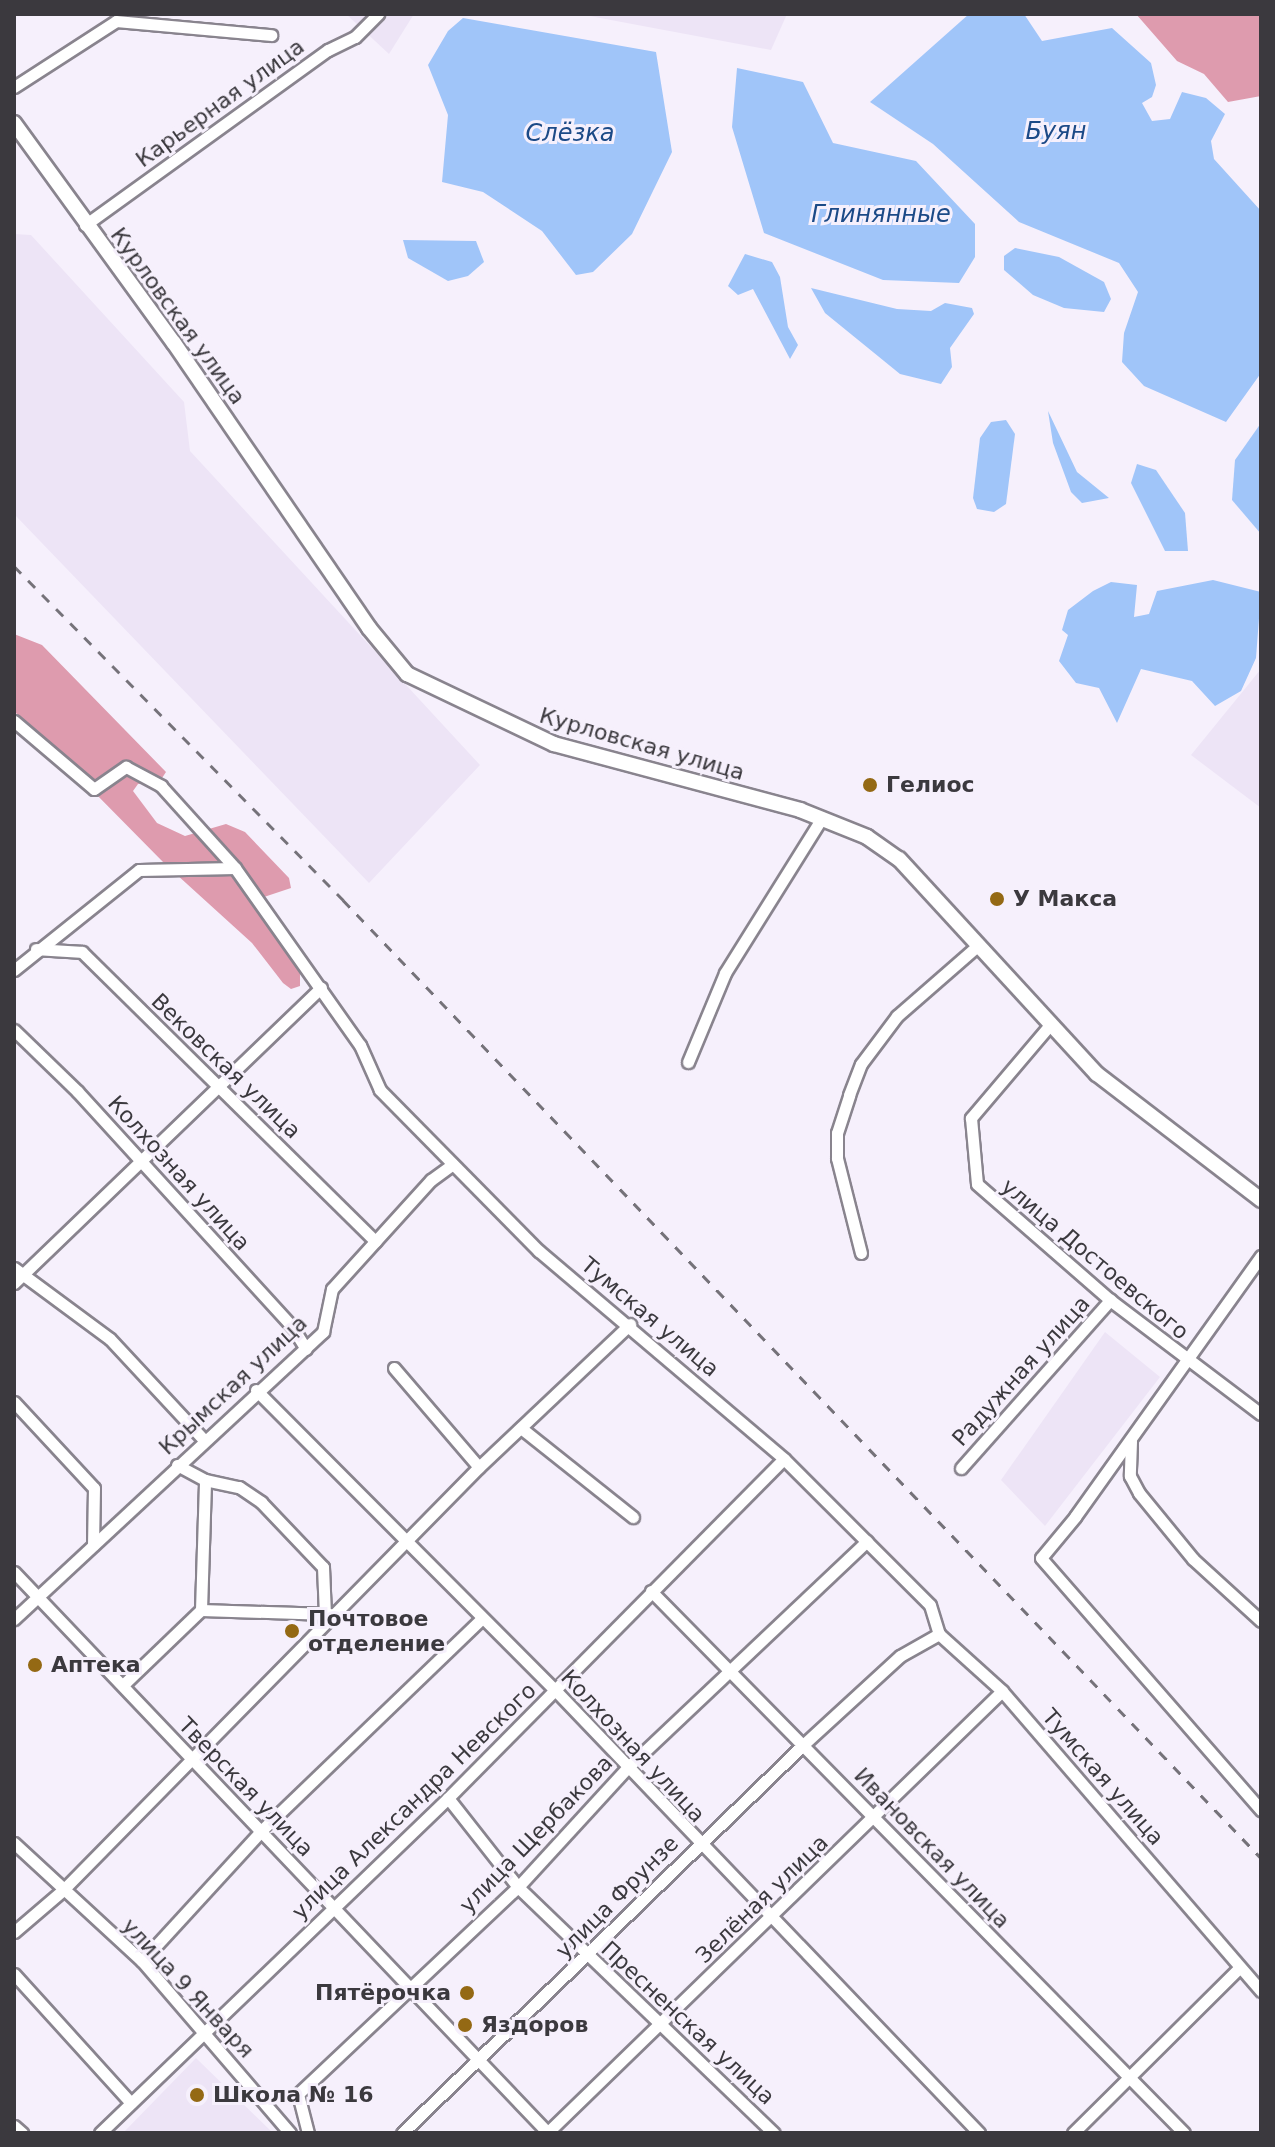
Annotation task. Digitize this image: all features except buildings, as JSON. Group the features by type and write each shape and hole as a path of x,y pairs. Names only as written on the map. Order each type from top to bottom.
{"main road":[{"name":"Курловская улица","path":"14,123 85,225 174,343 369,628 407,674 554,744 822,818 867,837 899,859 1049,1026 1109,1084 1261,1200"}],"street":[{"name":"Карьерная улица","path":"85,225 328,50 355,37 378,14"},
{"path":"14,87 116,21 271,35"},
{"name":"Тумская улица","path":"14,721 94,789 126,767 161,786 235,868 360,1045 380,1090 539,1251 630,1324 784,1459 930,1605 939,1634 1002,1691 1261,1991"},
{"path":"688,1062 725,973 822,818"},
{"path":"14,970 36,949 139,870 235,868"},
{"path":"861,1253 837,1158 837,1133 849,1095 861,1064 897,1016 976,947"},
{"name":"Вековская улица","path":"36,949 82,952 375,1241"},
{"path":"203,1439 110,1339 16,1276 219,1089 321,988"},
{"name":"улица Достоевского","path":"1049,1026 971,1118 977,1184 1110,1300 1261,1414"},
{"name":"Колхозная улица","path":"14,1030 291,1325 306,1349"},
{"name":"Крымская улица","path":"14,1619 203,1439 323,1332 332,1289 431,1180 453,1164"},
{"path":"1261,1256 1131,1440 1041,1558 1261,1810"},
{"name":"Радужная улица","path":"961,1468 1110,1300"},
{"path":"14,1932 63,1890 338,1614 479,1467 630,1324"},
{"path":"394,1368 479,1467"},
{"name":"Колхозная улица","path":"256,1390 556,1691 770,1921 979,2133"},
{"path":"14,1402 94,1488 93,1545"},
{"path":"521,1428 633,1517"},
{"path":"1131,1440 1130,1476 1139,1493 1193,1559 1261,1621"},
{"name":"улица Александра Невского","path":"100,2133 448,1798 784,1459"},
{"path":"177,1465 205,1480 239,1487 261,1502 323,1567 325,1614"},
{"path":"123,1685 201,1610 205,1480"},
{"name":"улица Щербакова","path":"308,2133 298,2094 518,1887 627,1768 867,1541"},
{"name":"Тверская улица","path":"14,1572 548,2133"},
{"name":"Ивановская улица","path":"651,1591 1184,2133"},
{"path":"201,1610 338,1614"},
{"path":"142,1961 262,1830 481,1619"},
{"name":"улица Фрунзе","path":"402,2133 804,1744 900,1656 939,1634"},
{"name":"Зелёная улица","path":"548,2133 770,1921 1002,1691"},
{"name":"Пресненская улица","path":"448,1798 518,1887 657,2026 692,2049 774,2133"},
{"name":"улица 9 Января","path":"14,1843 142,1961 290,2133"},
{"path":"1073,2133 1240,1967"},
{"path":"14,1974 131,2103"},
{"path":"14,2126 22,2133"}],"shaded area":[{"path":"346,14 414,14 389,54"},
{"path":"579,14 787,14 771,50"},
{"path":"1136,14 1261,14 1261,96 1228,102 1204,74 1177,61"},
{"path":"14,234 31,235 184,402 190,451 480,765 369,883 14,514"},
{"path":"14,634 42,645 166,772 160,781 138,784 133,791 157,823 185,836 226,824 245,832 289,878 291,888 264,897 261,917 300,967 300,986 291,989 283,983 252,943 165,864 14,711"},
{"path":"1261,669 1259,737 1261,808 1191,755"},
{"path":"1105,1332 1160,1377 1045,1526 1001,1480"},
{"name":"Школа № 16","path":"196,2058 273,2133 123,2133"}],"water":[{"name":"Буян","path":"969,14 1024,14 1042,41 1112,28 1151,63 1156,85 1152,97 1142,103 1152,121 1170,119 1182,92 1206,98 1225,114 1211,141 1214,159 1261,211 1261,373 1226,422 1144,386 1122,362 1124,333 1138,292 1119,263 1019,222 933,144 870,102"},
{"name":"Слёзка","path":"463,18 656,52 672,152 632,234 593,272 576,275 542,231 483,192 442,182 448,115 428,65 448,31"},
{"name":"Глинянные","path":"737,68 803,82 833,143 916,161 975,224 975,257 959,283 883,280 764,233 732,127"},
{"path":"403,240 476,241 484,262 468,276 448,281 408,258"},
{"path":"1015,248 1059,257 1104,282 1111,299 1104,312 1064,308 1033,295 1004,270 1004,256"},
{"path":"745,254 772,262 780,277 788,327 798,345 790,359 753,289 738,295 728,286"},
{"path":"811,288 897,309 931,311 945,303 972,308 974,314 950,348 952,367 941,384 900,374 825,313"},
{"path":"1048,411 1077,472 1109,498 1082,503 1071,492 1053,443"},
{"path":"1006,420 1015,434 1006,504 994,512 977,509 973,498 980,438 991,422"},
{"path":"1261,423 1261,534 1232,500 1235,460"},
{"path":"1137,464 1156,470 1185,513 1188,551 1165,551 1131,483"},
{"path":"1213,580 1261,592 1256,658 1241,691 1215,706 1192,681 1141,669 1117,723 1099,688 1076,683 1059,661 1068,635 1062,630 1068,610 1093,591 1111,582 1137,585 1134,617 1149,614 1157,591"}],"railway":[{"path":"14,566 343,900 1261,1858"}],"place":[{"name":"Гелиос","path":"870,785"},
{"name":"У Макса","path":"997,899"},
{"name":"Почтовое отделение","path":"292,1631"},
{"name":"Аптека","path":"35,1665"},
{"name":"Пятёрочка","path":"467,1993"},
{"name":"Яздоров","path":"465,2025"},
{"name":"Школа № 16","path":"197,2095"}]}
